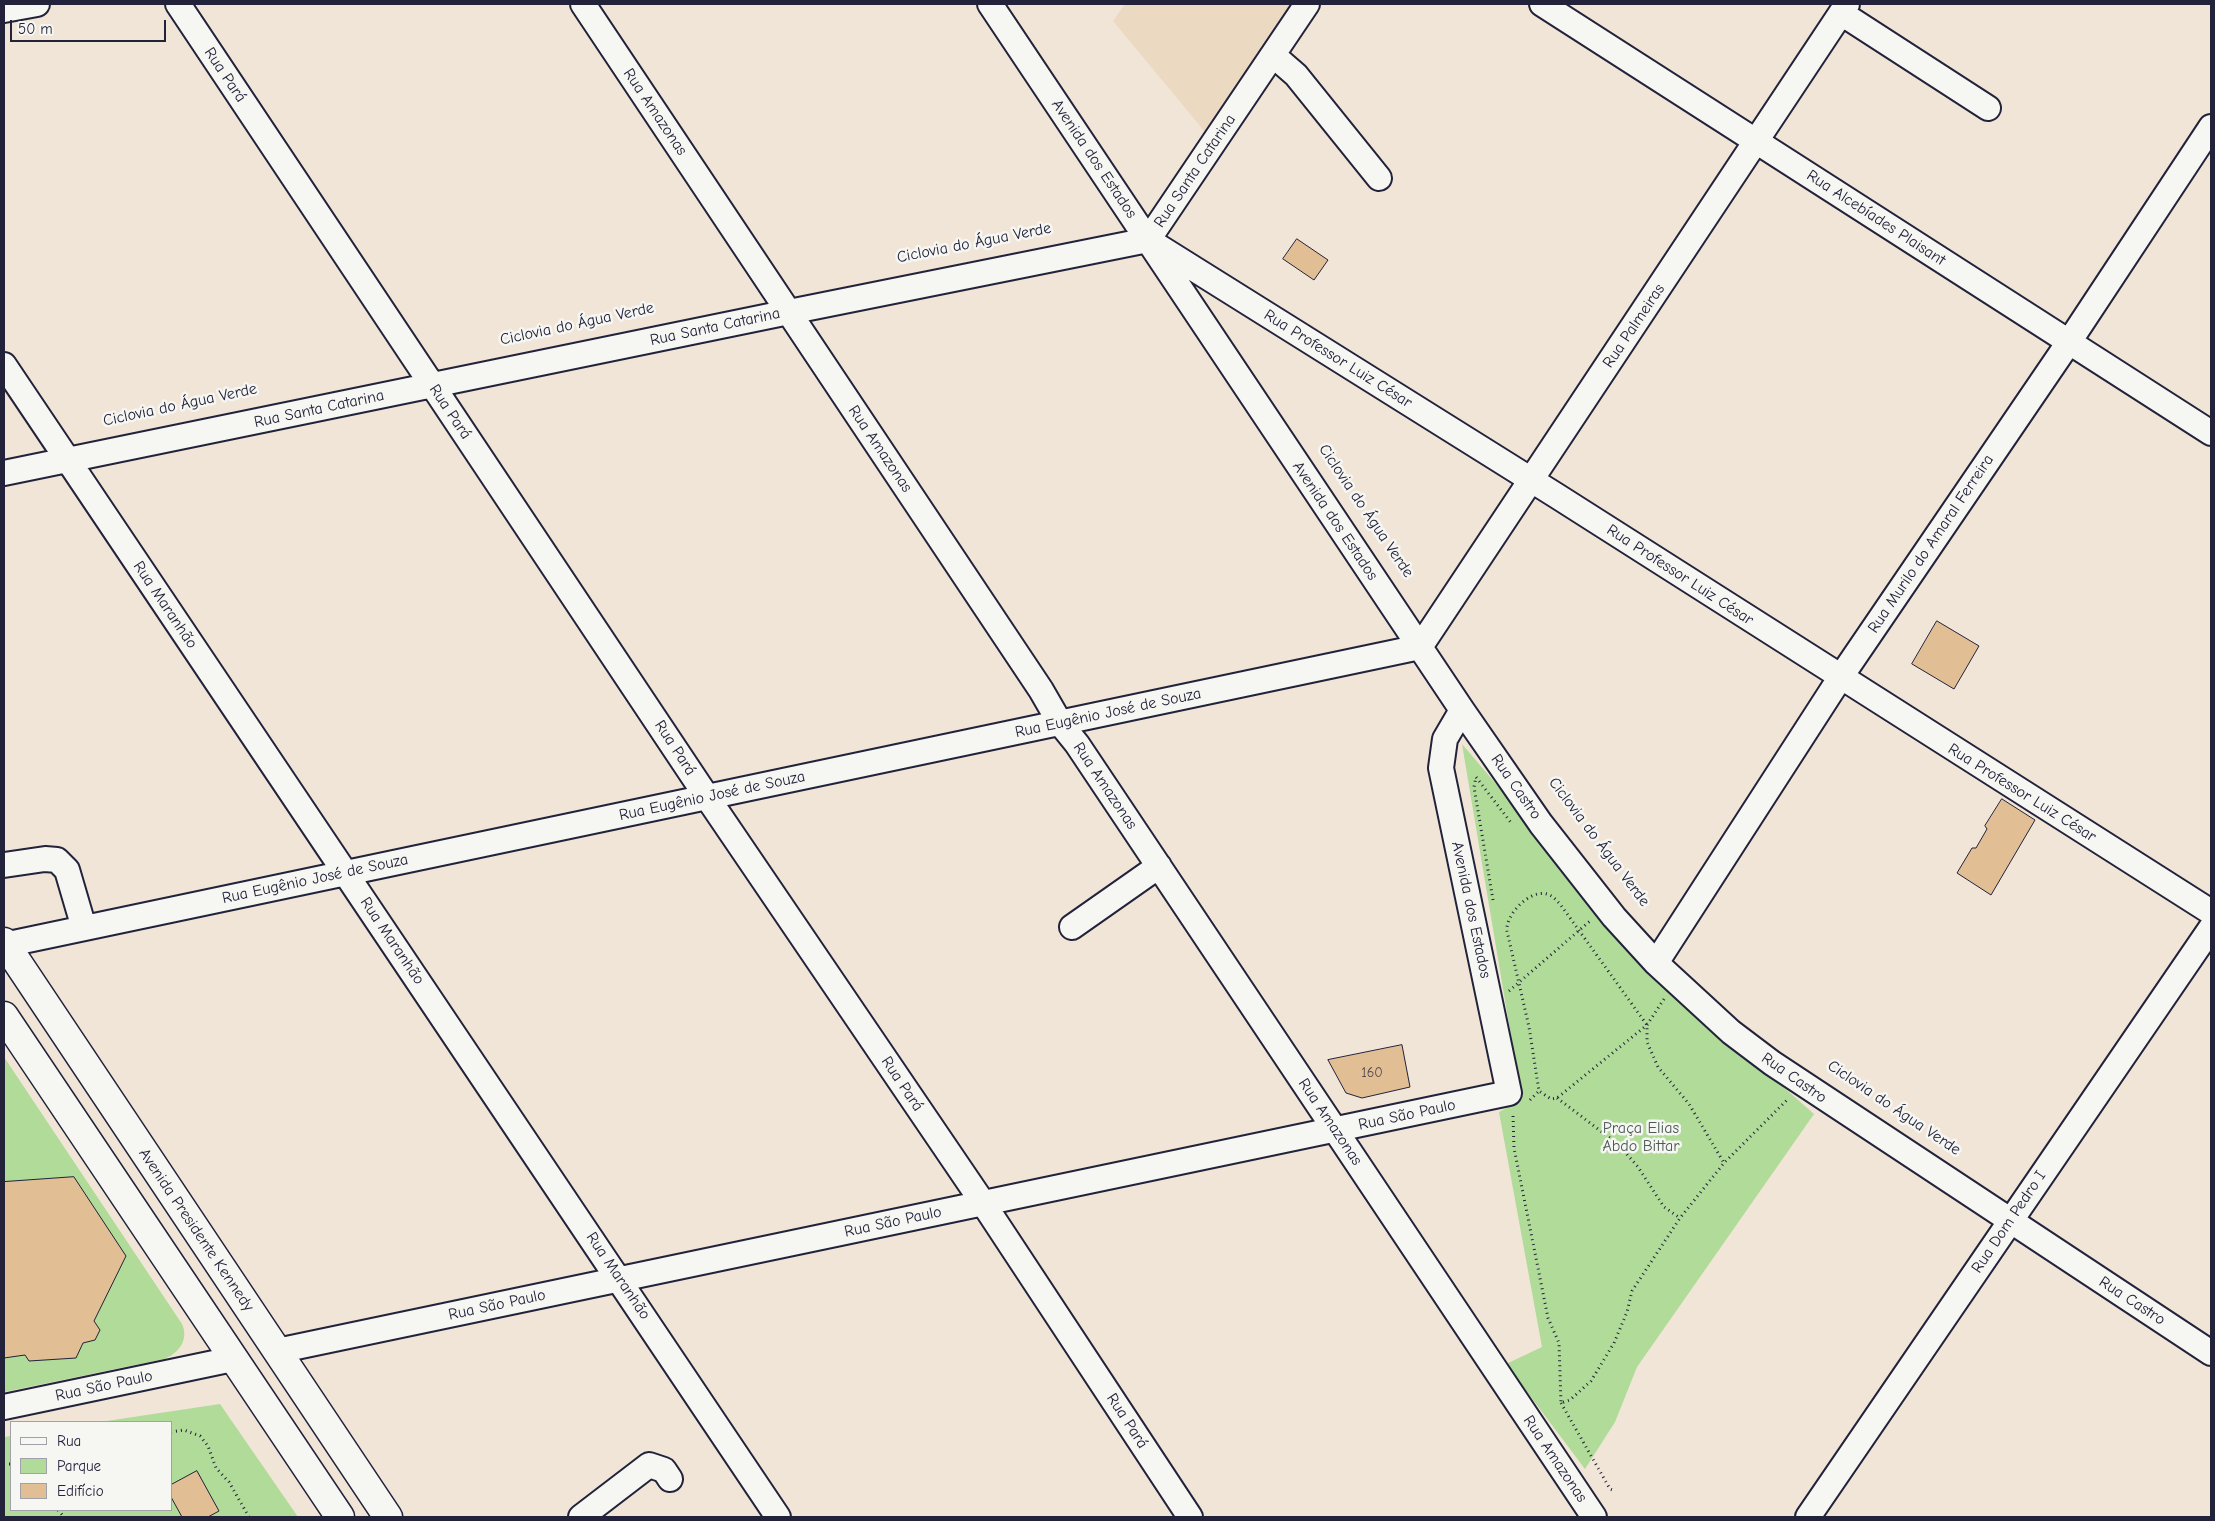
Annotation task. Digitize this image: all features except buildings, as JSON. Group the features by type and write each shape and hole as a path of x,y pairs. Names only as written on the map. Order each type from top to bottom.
{"main road":[{"name":"Avenida Presidente Kennedy","path":"4,944 388,1517"},
{"path":"4,1016 340,1517"}],"street":[{"path":"4,10 37,4"},
{"name":"Rua Pará","path":"178,4 707,797 983,1203 1190,1517"},
{"name":"Rua Amazonas","path":"583,4 1041,690 1060,723 1078,744 1594,1517"},
{"name":"Avenida dos Estados","path":"990,4 1462,710 1445,739 1441,768 1519,1103"},
{"name":"Rua Santa Catarina","path":"4,473 1148,240 1307,4"},
{"name":"Rua Alcebíades Plaisant","path":"1542,4 2211,433"},
{"path":"1844,8 1988,108"},
{"name":"Rua Palmeiras","path":"1420,648 1844,8"},
{"path":"1273,55 1296,75 1380,178"},
{"name":"Rua Murilo do Amaral Ferreira","path":"1656,963 1840,678 2069,342 2211,128"},
{"name":"Rua Professor Luiz César","path":"1148,240 1531,480 2211,912"},
{"name":"Rua Maranhão","path":"4,365 620,1279 778,1517"},
{"name":"Rua Eugênio José de Souza","path":"4,944 1420,648"},
{"name":"Rua Castro","path":"1462,710 1579,874 1656,963 1731,1032 1772,1063 2211,1353"},
{"path":"4,865 45,859 57,860 67,870 84,928"},
{"path":"1072,927 1159,866"},
{"name":"Rua Dom Pedro I","path":"1808,1517 2211,928"},
{"name":"Rua São Paulo","path":"277,1351 1335,1130 1519,1103"},
{"name":"Rua São Paulo","path":"4,1407 233,1359"},
{"path":"581,1517 649,1465 664,1470 670,1479"}],"path":[{"path":"1494,904 1474,787 1476,777 1516,831"},
{"path":"1656,963 1667,994 1647,1025 1557,1098 1551,1099 1539,1091 1536,1064 1520,982 1506,925 1522,904 1536,895 1546,893 1553,896 1647,1025 1647,1042 1658,1067 1689,1104 1724,1163"},
{"path":"1507,981 1509,991 1580,931 1591,920 1585,912"},
{"path":"1539,1091 1519,1103 1512,1116 1514,1148 1548,1318 1560,1343 1560,1403 1610,1489 1615,1490"},
{"path":"1557,1098 1618,1144 1638,1168 1664,1207 1680,1218"},
{"path":"1560,1403 1570,1400 1591,1381 1614,1343 1627,1312 1632,1291 1680,1218 1724,1163 1789,1098"},
{"path":"172,1432 184,1430 200,1436 208,1446 216,1468 229,1482 249,1517"}],"shaded area":[{"path":"1125,4 1293,4 1210,138 1113,21"}],"green space":[{"name":"Praça Elias Abdo Bittar","path":"1462,744 1668,986 1814,1114 1637,1367 1615,1422 1585,1469 1506,1364 1542,1347 1499,1112 1519,1098 1519,1084"},
{"path":"4,1057 182,1324 184,1335 181,1345 178,1350 164,1359 4,1392"},
{"path":"220,1404 298,1517 4,1517 4,1437 10,1436 10,1511 172,1511 172,1421 107,1421"}]}
